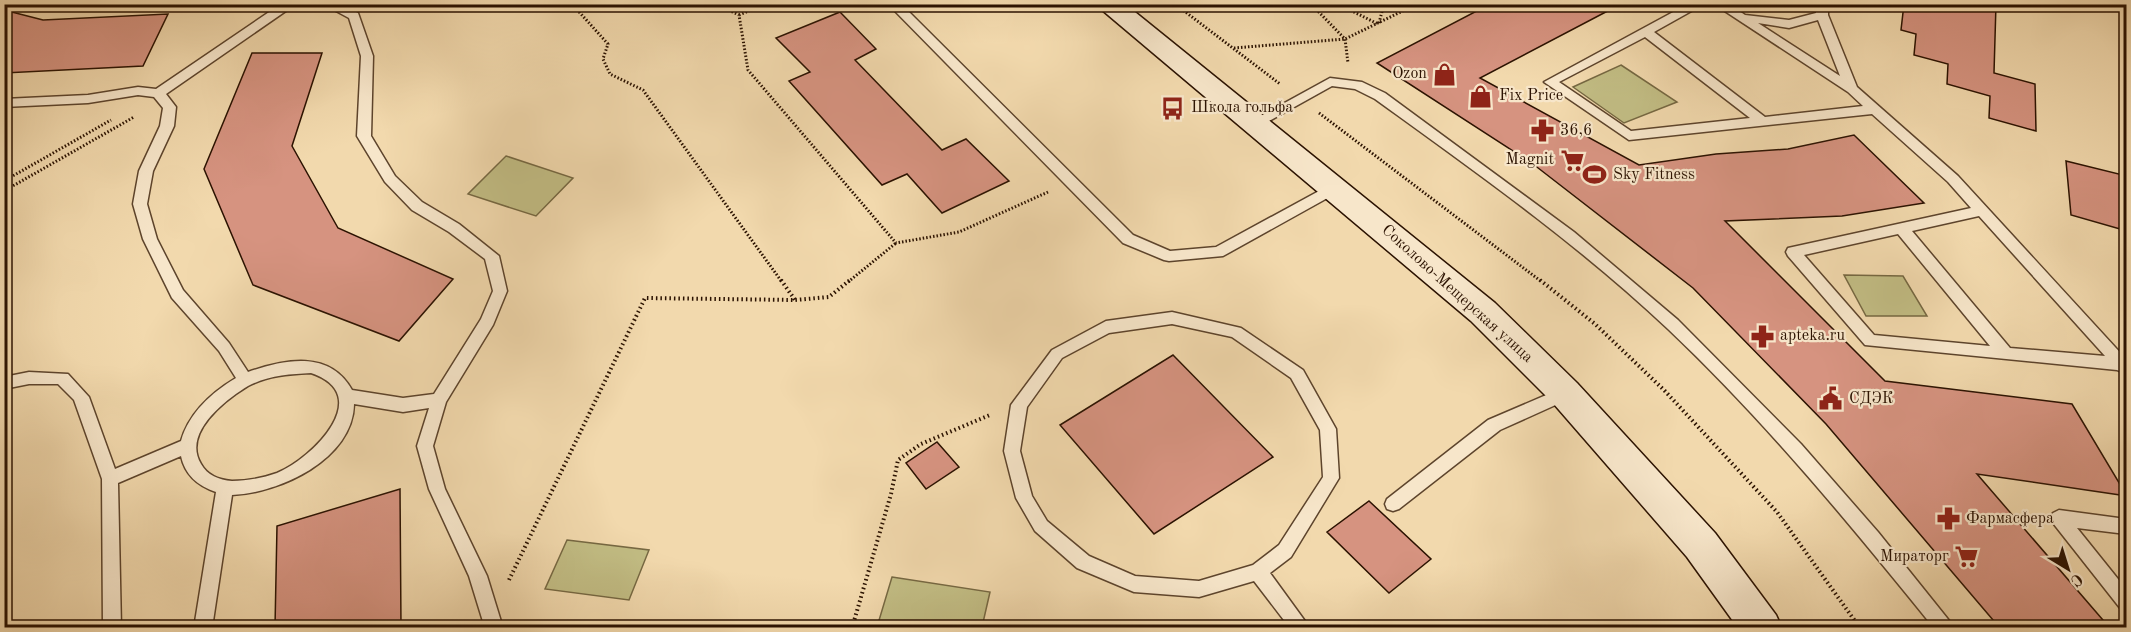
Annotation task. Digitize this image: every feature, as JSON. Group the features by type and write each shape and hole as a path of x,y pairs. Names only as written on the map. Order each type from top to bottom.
{"street":[{"name":"Соколово-Мещерская улица","path":"1108,4 1335,188 1482,312 1565,393 1701,545 1761,627"}],"lane":[{"path":"161,96 290,4"},
{"path":"329,4 354,16 366,56 364,136 390,179 417,206 454,228 492,256 500,291 488,321 439,400 425,446 437,489 478,576 492,623"},
{"path":"894,4 1128,239 1169,256 1218,252 1335,188"},
{"path":"1698,4 1550,82 1629,136 1874,109"},
{"path":"1720,4 1852,89 1953,179 2124,368"},
{"path":"1744,18 1789,24 1822,10 1852,89"},
{"path":"1646,32 1762,121"},
{"path":"1255,123 1330,82 1358,85 1380,96 1550,220 1714,363 1830,486 1946,627"},
{"path":"4,103 88,99 138,91 161,96 170,107 167,126 146,171 140,204 150,239 177,294 224,347 245,380"},
{"path":"1981,211 1793,252 1870,341 2005,353 2124,368"},
{"path":"1901,228 2005,353"},
{"path":"1172,318 1236,332 1297,374 1328,429 1331,478 1285,551 1258,572 1199,589 1134,584 1083,562 1041,526 1024,498 1012,451 1019,405 1057,354 1106,327 1172,318"},
{"path":"311,367 335,377 347,396 345,417 333,440 312,461 284,477 254,487 225,488 204,481 191,466 188,446 197,422 218,399 245,380 279,368 311,367"},
{"path":"4,383 29,378 62,378 81,397 110,479 112,627"},
{"path":"1393,504 1494,425 1565,393"},
{"path":"347,396 403,405 439,400"},
{"path":"110,479 188,446"},
{"path":"203,627 225,488"},
{"path":"2127,526 2058,518 2127,602"},
{"path":"1258,572 1300,627"}],"path":[{"path":"572,4 608,44 603,59 610,74 643,90 795,300"},
{"path":"716,4 739,15 765,4"},
{"path":"1175,4 1595,324 1664,390 1778,512 1860,627"},
{"path":"1311,4 1345,39"},
{"path":"1338,4 1379,24"},
{"path":"1379,24 1384,4"},
{"path":"1233,48 1345,39 1417,4"},
{"path":"739,15 748,70 896,243"},
{"path":"4,181 161,96"},
{"path":"4,191 161,96"},
{"path":"492,623 645,298 795,300 829,297 896,243 958,232 1070,181"},
{"path":"852,627 891,494 898,460 921,444 967,423 1019,405"},
{"path":"4,534 9,557 4,610"}],"shaded area":[{"path":"1621,65 1677,102 1624,123 1573,87"},
{"path":"506,156 573,178 536,216 468,194"},
{"path":"1844,275 1903,276 1927,316 1866,316"},
{"path":"567,540 649,550 629,600 545,589"},
{"path":"892,577 990,592 982,627 877,627"}],"building":[{"path":"1490,4 1621,4 1480,78 1639,165 1716,154 1788,149 1854,135 1924,203 1842,216 1725,221 1885,381 2072,404 2127,496 1977,474 2109,627 1999,627 1826,424 1693,288 1533,164 1377,63"},
{"path":"1904,4 1996,4 1994,73 2035,84 2036,131 1989,118 1990,96 1947,84 1948,64 1914,55 1916,34 1901,30"},
{"path":"4,10 43,20 168,14 143,66 4,73"},
{"path":"840,12 876,49 855,60 942,150 966,139 1009,181 942,213 907,174 882,185 789,81 810,72 776,38"},
{"path":"252,53 322,53 292,146 338,228 453,279 399,341 253,285 204,169"},
{"path":"2066,161 2127,176 2127,231 2071,215"},
{"path":"1173,355 1273,457 1154,534 1060,425"},
{"path":"937,442 959,467 926,489 906,463"},
{"path":"400,489 401,627 275,627 277,526"},
{"path":"1369,501 1431,559 1389,593 1327,532"}],"place":[{"name":"Ozon","path":"1445,74"},
{"name":"Fix Price","path":"1481,96"},
{"name":"Школа гольфа","path":"1173,108"},
{"name":"36,6","path":"1542,131"},
{"name":"Magnit","path":"1572,160"},
{"name":"Sky Fitness","path":"1595,175"},
{"name":"apteka.ru","path":"1762,336"},
{"name":"СДЭК","path":"1831,399"},
{"name":"Фармасфера","path":"1948,519"},
{"name":"Мираторг","path":"1967,557"}]}
